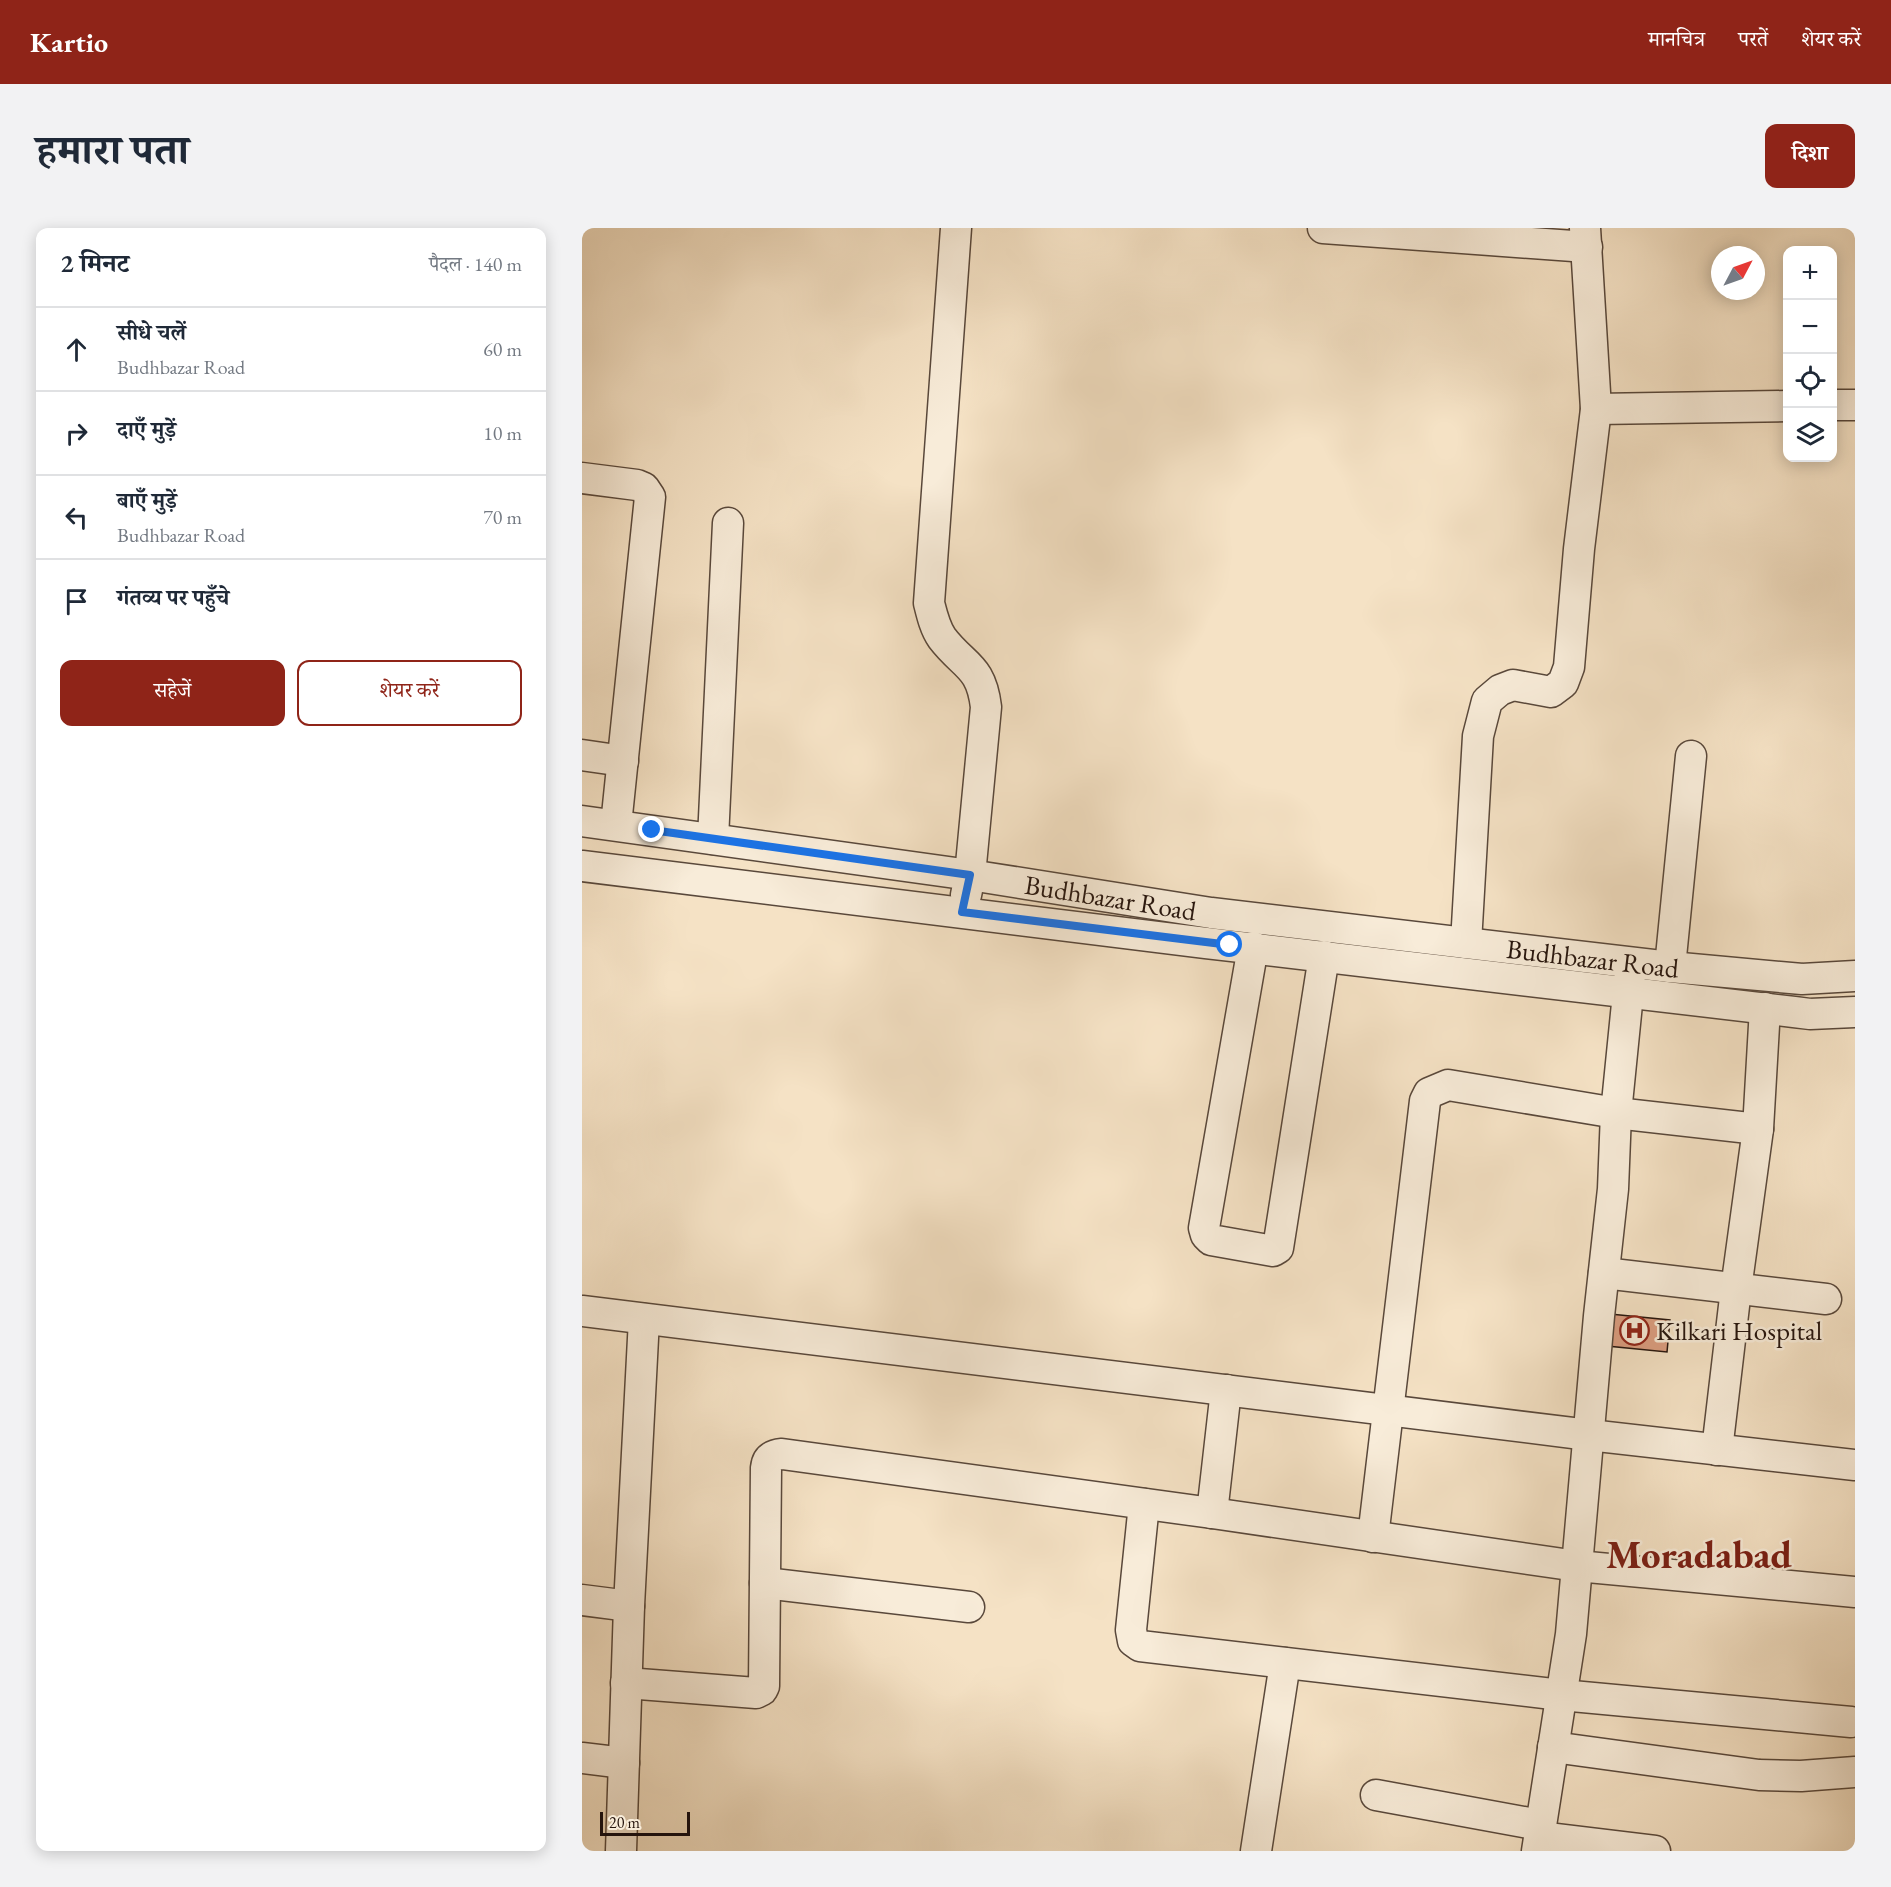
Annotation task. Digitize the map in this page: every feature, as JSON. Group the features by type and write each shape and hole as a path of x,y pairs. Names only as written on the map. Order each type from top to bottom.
{"street":[{"path":"956,228 929,603 934,622 942,637 978,675 984,690 986,706 970,875 962,912"},
{"path":"1326,228 1586,237 1596,409 1579,549 1569,667 1563,683 1551,692 1513,686 1500,690 1486,701 1478,736 1477,944 1484,975"},
{"path":"1837,405 1855,405"},
{"path":"1596,409 1783,406"},
{"path":"582,478 637,485 644,488 650,497 616,825"},
{"path":"686,879 703,837 728,523"},
{"path":"582,755 622,761"},
{"path":"1670,967 1691,756"},
{"name":"Budhbazar Road","path":"582,821 970,875 1211,913 1670,967 1793,979 1855,976"},
{"name":"Budhbazar Road","path":"582,866 1810,1014 1855,1012"},
{"path":"1253,947 1204,1228 1211,1240 1273,1251 1278,1248 1324,956"},
{"path":"1539,1838 1571,1634 1613,1189 1616,1113 1631,962"},
{"path":"1717,1450 1758,1129 1779,1010 1793,979"},
{"path":"1373,1537 1425,1101 1429,1093 1448,1086 1616,1113 1758,1129"},
{"path":"1604,1273 1826,1299"},
{"path":"582,1311 1855,1466"},
{"path":"621,1851 629,1606 644,1319"},
{"path":"1212,1513 1226,1390"},
{"path":"626,1683 756,1693 762,1690 764,1686 766,1468 767,1461 774,1455 782,1454 1577,1566 1855,1592"},
{"path":"1144,1504 1131,1630 1133,1641 1140,1646 1561,1695 1851,1722"},
{"path":"765,1582 969,1607"},
{"path":"582,1600 629,1606"},
{"path":"1257,1851 1285,1663"},
{"path":"1553,1747 1759,1775 1801,1776 1855,1772"},
{"path":"582,1758 624,1762"},
{"path":"1376,1795 1539,1838 1655,1851"}],"building":[{"path":"1610,1314 1670,1320 1667,1352 1607,1346"}],"place":[{"name":"Kilkari Hospital","path":"1635,1330"}],"district":[{"name":"Moradabad","path":"1699,1554"}],"route":[{"path":"652,830 970,875 962,912 1230,945"}]}
